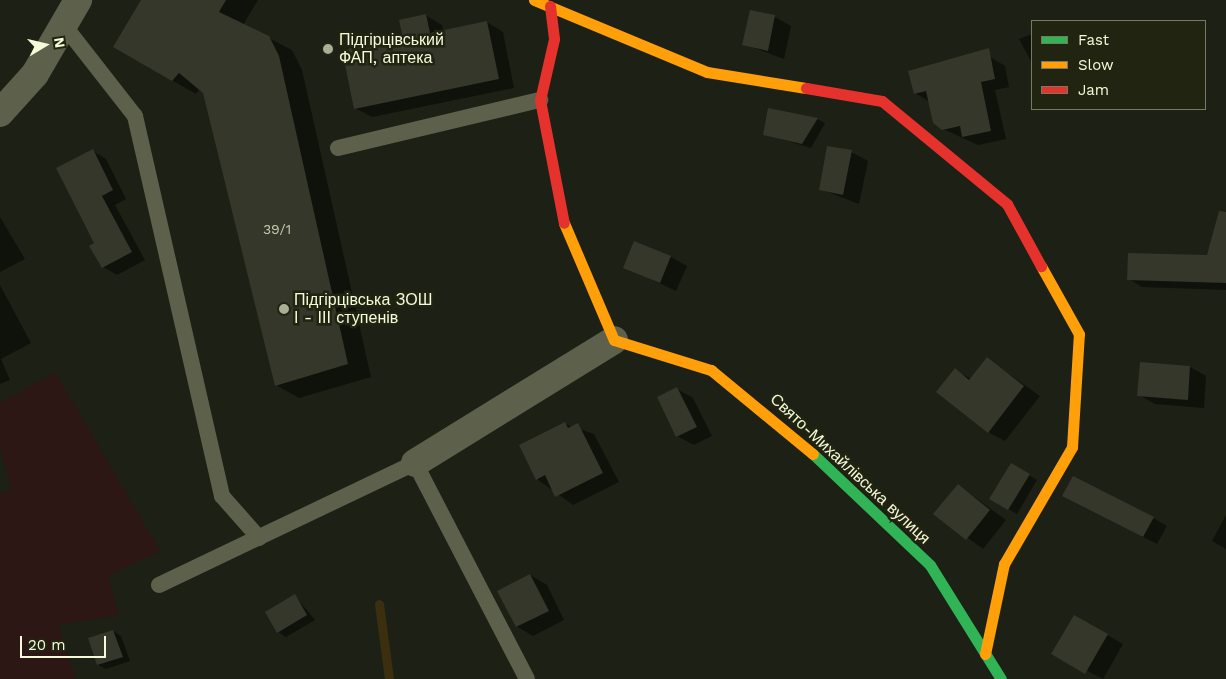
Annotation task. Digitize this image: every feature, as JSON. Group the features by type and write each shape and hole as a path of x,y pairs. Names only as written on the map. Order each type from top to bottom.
{"street":[{"path":"0,113 35,74 78,0"},
{"path":"534,0 708,72 882,101 1007,204 1079,334 1072,447 1004,564 985,654"},
{"path":"415,464 614,340 566,226 540,100 554,39 550,6"},
{"name":"Свято-Михайлівська вулиця","path":"614,340 711,370 780,422 930,565 1001,679"}],"lane":[{"path":"63,24 135,116 222,496 259,538"},
{"path":"338,148 540,100"},
{"path":"159,586 415,464 527,679"}],"shaded area":[{"path":"55,372 160,551 108,576 119,615 58,625 76,679 0,679 0,494 11,489 0,449 0,403"}],"building":[{"path":"141,0 226,0 219,12 269,36 279,56 348,364 275,386 203,93 179,73 172,81 113,47"},
{"path":"750,10 775,15 768,51 742,45"},
{"path":"426,14 430,33 487,21 499,79 354,109 342,50 403,38 399,20"},
{"path":"989,48 995,79 981,82 991,131 962,137 960,126 942,130 933,123 926,91 914,94 908,71"},
{"path":"768,108 818,118 802,144 763,135"},
{"path":"827,146 852,150 843,195 819,190"},
{"path":"93,149 113,190 102,196 132,252 102,268 89,246 94,243 56,168"},
{"path":"1219,211 1226,212 1226,283 1127,280 1128,253 1207,255"},
{"path":"634,241 671,256 660,283 623,268"},
{"path":"987,357 1024,386 988,433 936,392 955,368 969,380"},
{"path":"1140,362 1190,366 1188,400 1137,396"},
{"path":"677,387 697,427 676,437 657,397"},
{"path":"565,422 568,428 578,423 603,473 555,497 545,475 536,480 519,445"},
{"path":"1011,463 1030,474 1008,510 989,499"},
{"path":"1073,476 1154,517 1143,537 1062,496"},
{"path":"958,484 990,510 966,540 933,514"},
{"path":"530,574 549,611 516,627 497,591"},
{"path":"295,594 307,615 277,633 265,612"},
{"path":"1074,615 1108,634 1085,674 1051,654"},
{"path":"113,630 123,657 97,665 88,638"}],"waterway":[{"path":"379,604 389,679"}],"traffic: fast":[{"path":"813,454 930,565 1001,679"}],"traffic: slow":[{"path":"534,0 707,72 806,88"},
{"path":"564,223 614,340 711,370 813,454"},
{"path":"985,654 1004,564 1072,447 1079,334 1041,266"}],"traffic: jam":[{"path":"550,6 554,39 540,100 564,223"},
{"path":"806,88 882,101 1007,204 1041,266"}],"place":[{"name":"Підгірцівський ФАП, аптека","path":"328,49"},
{"name":"Підгірцівська ЗОШ І - ІІІ ступенів","path":"284,309"}]}
